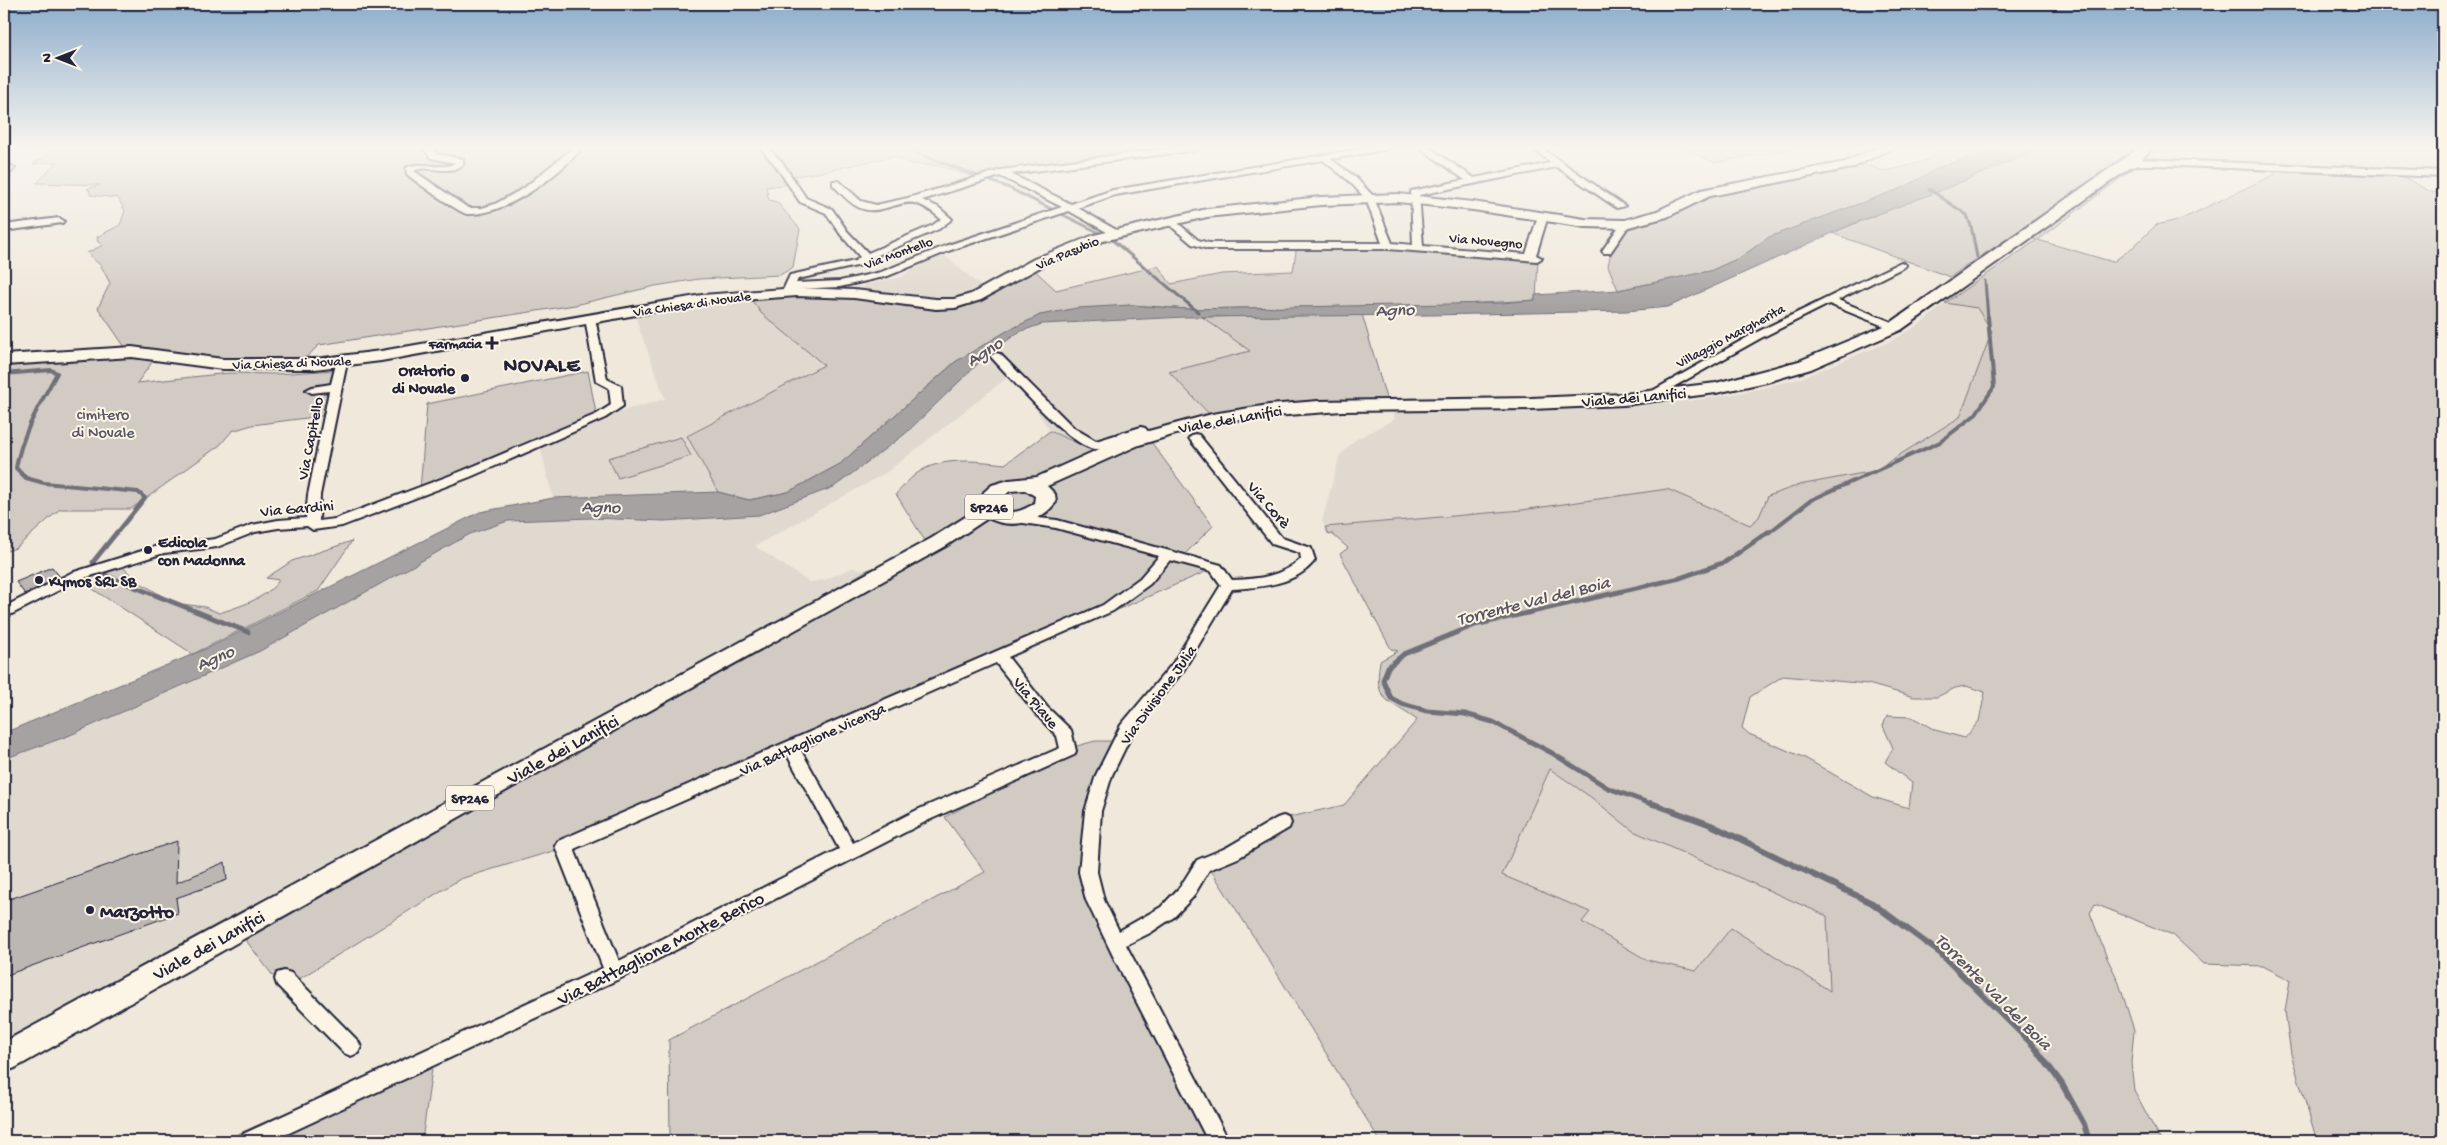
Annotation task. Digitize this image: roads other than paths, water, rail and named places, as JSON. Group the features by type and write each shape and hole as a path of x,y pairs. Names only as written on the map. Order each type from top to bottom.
{"main road":[{"name":"Via Pasubio","path":"788,290 854,294 936,304 955,303 976,297 1039,262 1108,236 1170,221 1232,210 1342,200"},
{"name":"Via Pasubio","path":"1424,200 1585,223 1625,224 1662,214 1690,200"},
{"name":"Viale dei Lanifici","path":"1002,513 990,496 1000,488 1041,482 1146,436 1220,418 1288,408 1335,405 1554,403 1646,398 1728,385 1766,376 1852,348 1895,327 2072,200"},
{"name":"Via Chiesa di Novale","path":"4,360 90,353 132,352 223,364 341,362 702,299 788,290"},
{"name":"Viale dei Lanifici","path":"4,1058 491,787 939,542 1002,513 1031,515 1043,507 1054,485 1097,458"},
{"name":"SP246","path":"1025,484 1040,489 1046,501"}],"street":[{"path":"451,200 466,210 476,212 489,210 510,200"},
{"path":"804,200 828,211 844,233 866,257"},
{"path":"854,200 867,208 906,200"},
{"path":"788,290 794,277 858,263 865,260 866,257 936,227 947,219 935,209 916,200"},
{"path":"1053,200 1108,236"},
{"name":"Via Montello","path":"788,290 840,284 884,274 948,248 1090,200"},
{"path":"1371,200 1388,246"},
{"path":"1413,200 1418,248"},
{"path":"1612,200 1620,206"},
{"name":"Via Novegno","path":"1170,221 1195,242 1208,246 1388,246 1534,256 1543,216"},
{"path":"4,228 59,222"},
{"path":"1607,251 1625,224"},
{"name":"Villaggio Margherita","path":"1646,398 1757,336 1901,265"},
{"path":"1828,300 1895,327"},
{"name":"Via Gardini","path":"4,613 76,576 176,546 217,544 252,529 278,524 312,522 313,526 337,523 466,474 601,416 617,406 614,386 602,381 590,318"},
{"path":"996,356 1070,431 1093,445 1100,445 1142,431 1146,436"},
{"name":"Via Capitello","path":"312,522 314,495 341,362"},
{"path":"312,390 336,387"},
{"name":"Via Corè","path":"1195,438 1277,541 1306,551 1308,560 1298,570 1273,580 1228,585"},
{"path":"1046,501 1046,512 1057,524"},
{"path":"1002,513 1057,524 1216,568 1228,585"},
{"name":"Via Battaglione Vicenza","path":"614,972 564,846 1108,608 1145,581 1168,554"},
{"name":"Via Divisione Julia","path":"1219,1141 1095,900 1088,872 1093,811 1104,775 1127,729 1178,667 1228,585"},
{"name":"Via Piave","path":"999,656 1042,711 1065,734 1068,751"},
{"path":"791,747 849,852"},
{"name":"Via Battaglione Monte Berico","path":"250,1141 614,972 923,815 1068,751"},
{"path":"1115,941 1136,933 1177,905 1192,887 1203,864 1232,852 1283,823"},
{"path":"284,979 351,1047"}],"water":[{"name":"Agno","path":"1868,200 1915,200 1857,222 1668,307 1626,311 1186,317 1042,324 1019,332 987,355 905,434 834,487 759,515 664,521 592,518 508,521 470,534 260,651 68,736 4,759 4,733 208,648 480,512 553,498 718,492 749,500 788,492 840,464 955,362 1005,332 1040,315 1077,308 1131,305 1188,309 1501,303 1535,300 1535,295 1619,290 1710,271 1741,257 1769,237"}],"waterway":[{"path":"1034,200 1110,238 1198,312"},
{"name":"Torrente Val del Boia","path":"1946,200 1967,215 1977,257"},
{"name":"Torrente Val del Boia","path":"1985,281 1988,318"},
{"name":"Torrente Val del Boia","path":"1767,534 1811,500 1940,442 1975,415 1994,387 1988,317"},
{"path":"4,374 51,370 57,373 32,419 19,455 16,468 26,478 44,483 138,492 145,498 116,534"},
{"path":"117,532 93,562 97,572 248,632"},
{"name":"Torrente Val del Boia","path":"1654,805 1608,788 1552,753 1493,722 1465,714 1427,711 1402,704 1391,698 1383,680 1388,667 1404,654 1475,625 1680,578 1725,562 1768,532"},
{"name":"Torrente Val del Boia","path":"1651,803 1711,825 1872,903 1940,953 2033,1045 2062,1084 2084,1124 2089,1141"}],"place":[{"name":"Farmacia","path":"492,343"},
{"name":"Oratorio di Novale","path":"465,378"},
{"name":"Edicola con Madonna","path":"148,550"},
{"name":"Kymos SRL SB","path":"39,580"},
{"name":"Marzotto","path":"90,910"}],"district":[{"name":"NOVALE","path":"542,364"}],"park label":[{"name":"cimitero di Novale","path":"103,422"}]}
